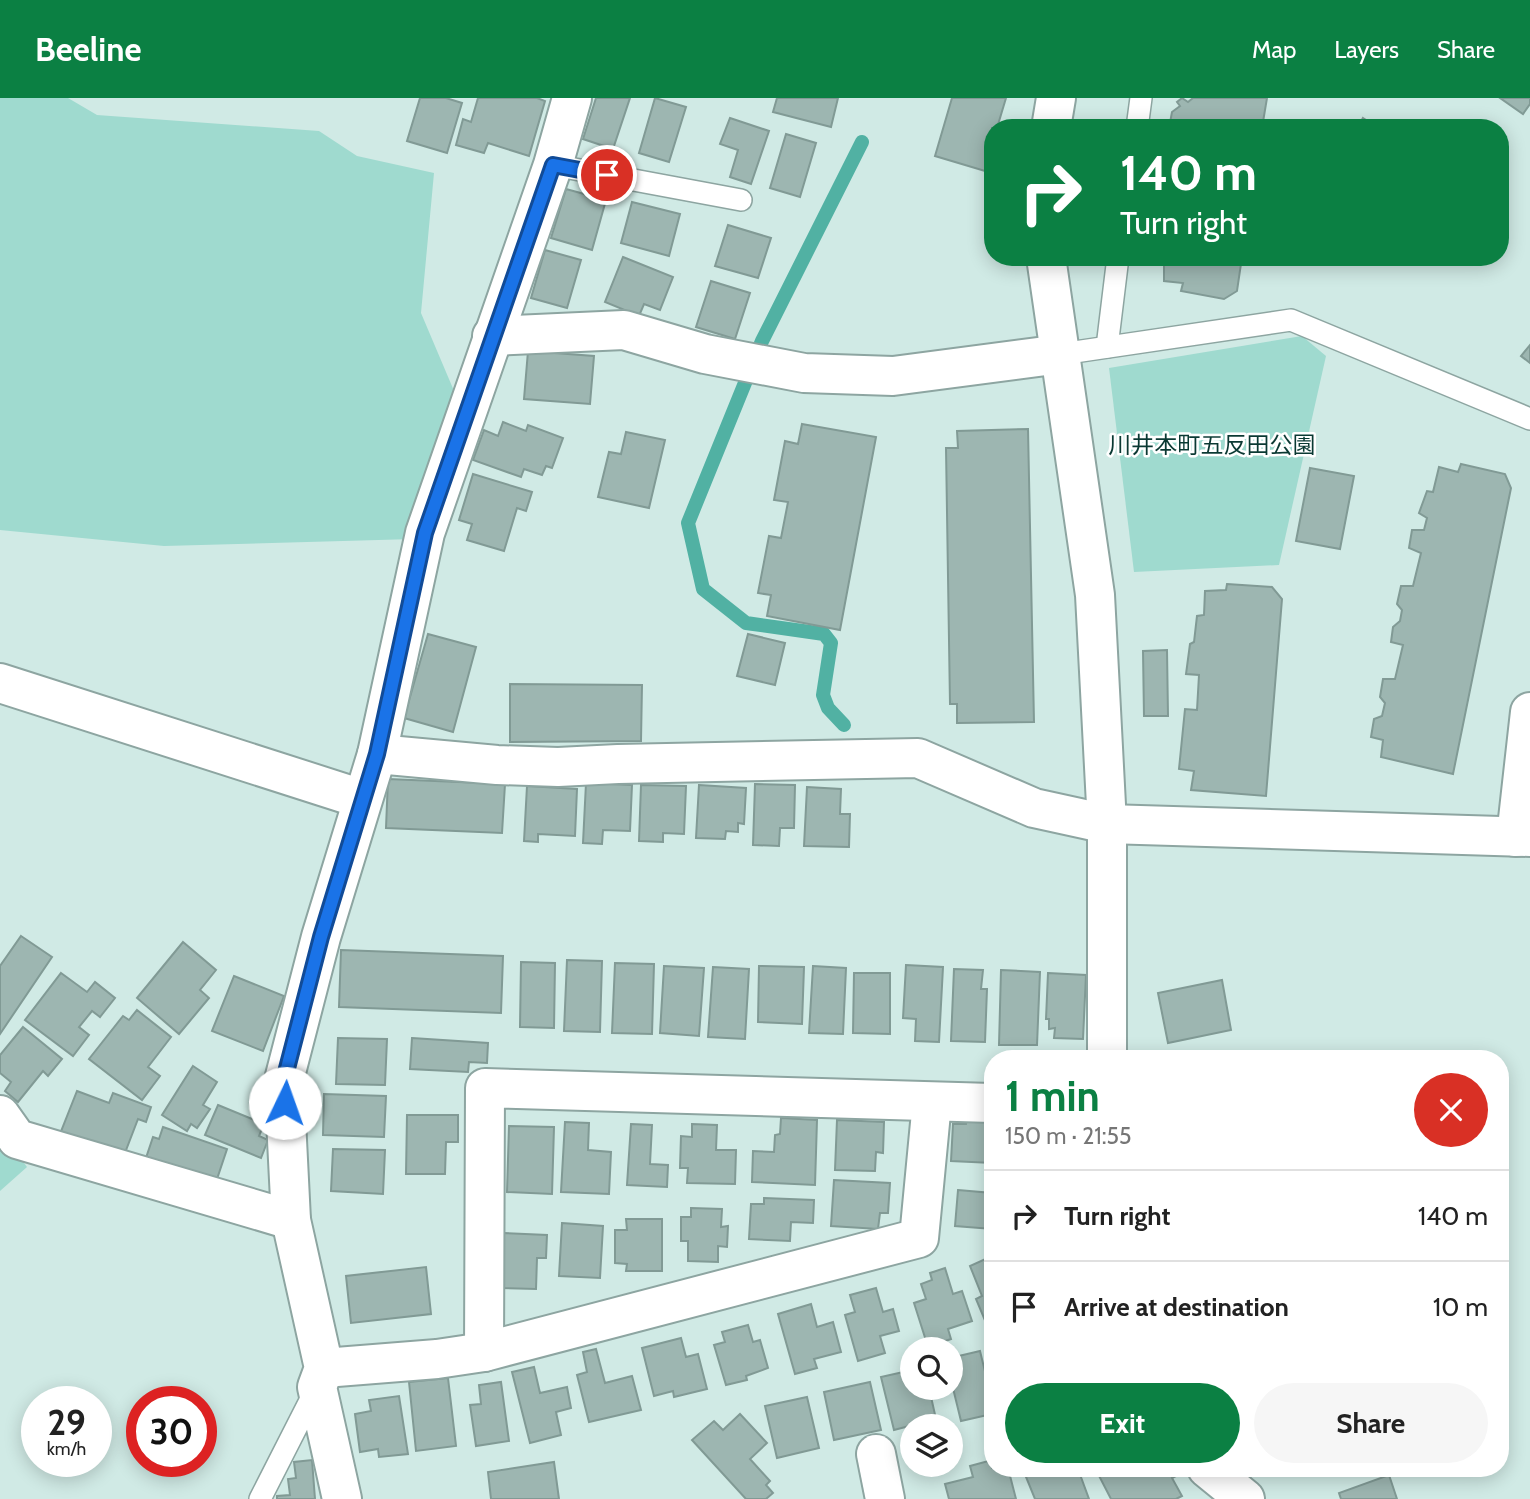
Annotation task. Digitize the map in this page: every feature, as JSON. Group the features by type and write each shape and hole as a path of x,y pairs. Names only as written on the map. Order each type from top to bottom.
{"street":[{"path":"342,1499 291,1220 284,1080 321,937 377,754 425,533 553,165 572,98"},
{"path":"1052,119 1056,98"},
{"path":"1047,266 1095,595 1107,824 1107,1050"},
{"path":"492,335 624,330 705,354 804,373 829,374 893,376 1061,354"},
{"path":"0,683 362,799"},
{"path":"377,754 497,765 558,767 918,758 1034,808 1107,824 1523,837 1530,712"},
{"path":"484,1352 485,1088 984,1102"},
{"path":"320,1377 484,1352 919,1238 932,1102"},
{"path":"0,1115 17,1139 291,1220"},
{"path":"876,1454 885,1499"},
{"path":"1218,1477 1245,1499"}],"lane":[{"path":"1138,119 1141,98"},
{"path":"553,165 741,200"},
{"path":"1107,347 1117,266"},
{"path":"1061,354 1291,320 1530,419"},
{"path":"260,1499 320,1377"}],"green space":[{"path":"0,98 68,98 97,115 319,131 357,156 434,173 421,313 457,398 414,539 164,546 0,530"},
{"name":"川井本町五反田公園","path":"1302,336 1326,356 1279,565 1134,572 1109,368"},
{"path":"0,1131 27,1167 0,1191"}],"building":[{"path":"420,98 446,98 462,103 447,153 407,141"},
{"path":"478,98 537,98 545,101 529,156 488,143 484,153 456,145 463,119 471,122"},
{"path":"596,98 630,98 613,149 583,139"},
{"path":"655,98 686,107 669,162 639,153"},
{"path":"777,98 838,98 831,127 773,112"},
{"path":"952,98 1006,98 1000,119 984,119 984,171 935,156"},
{"path":"1182,98 1188,102 1193,98 1267,98 1264,119 1171,119 1172,112 1180,106 1177,102"},
{"path":"1500,98 1530,98 1530,104 1523,114"},
{"path":"730,118 769,131 751,184 730,177 738,150 720,144"},
{"path":"786,134 816,143 800,197 770,188"},
{"path":"566,189 606,200 592,250 551,238"},
{"path":"632,202 680,214 669,256 621,243"},
{"path":"728,225 771,238 758,278 715,266"},
{"path":"545,250 581,260 567,308 531,298"},
{"path":"623,257 673,277 660,310 644,304 639,316 605,302"},
{"path":"1164,266 1241,266 1237,291 1224,299 1181,291 1183,283 1164,281"},
{"path":"711,281 750,293 735,339 696,327"},
{"path":"1530,345 1530,363 1521,356"},
{"path":"528,351 594,356 590,404 524,399"},
{"path":"503,422 526,431 528,425 563,438 552,468 546,466 542,475 524,469 521,477 473,460 484,430 498,436"},
{"path":"802,424 876,437 840,630 767,616 771,595 758,593 769,536 781,538 788,502 774,500 785,441 798,444"},
{"path":"1028,429 1034,722 957,723 957,704 950,704 946,448 958,448 957,431"},
{"path":"626,432 665,440 649,508 598,497 609,452 621,454"},
{"path":"1461,464 1505,474 1511,488 1453,774 1381,757 1383,740 1371,737 1374,719 1382,716 1385,703 1380,697 1383,679 1395,679 1403,645 1391,642 1393,627 1400,621 1402,610 1397,604 1401,586 1413,586 1421,553 1409,548 1412,530 1424,530 1427,518 1419,513 1427,491 1433,492 1439,467 1458,472"},
{"path":"1310,468 1354,476 1340,549 1296,541"},
{"path":"473,474 532,492 526,511 517,508 504,551 467,540 472,524 459,520"},
{"path":"1227,584 1272,587 1282,599 1266,796 1191,790 1194,771 1179,769 1185,709 1197,710 1199,675 1186,674 1197,616 1204,615 1205,591 1226,590"},
{"path":"428,634 476,647 453,732 404,718"},
{"path":"748,634 785,643 775,685 737,676"},
{"path":"1167,650 1168,716 1144,716 1143,651"},
{"path":"510,684 642,685 641,741 510,742"},
{"path":"388,779 505,784 502,833 386,828"},
{"path":"586,783 632,785 630,831 603,830 602,844 583,843"},
{"path":"755,784 795,785 794,828 780,828 779,846 753,845"},
{"path":"641,785 686,786 684,834 663,833 663,842 639,841"},
{"path":"699,785 746,788 744,824 738,823 738,832 726,831 725,839 696,838"},
{"path":"527,786 577,789 575,836 538,834 538,842 524,841"},
{"path":"807,787 841,789 840,814 850,814 849,847 804,846"},
{"path":"21,936 52,957 0,1034 0,966"},
{"path":"183,942 216,970 200,990 209,998 179,1034 137,998"},
{"path":"341,950 503,956 501,1013 339,1007"},
{"path":"567,960 602,961 600,1032 564,1031"},
{"path":"521,962 555,963 554,1028 520,1027"},
{"path":"615,963 654,964 652,1034 612,1033"},
{"path":"906,965 943,967 939,1042 915,1041 916,1019 903,1018"},
{"path":"664,966 704,968 699,1036 660,1033"},
{"path":"759,966 804,967 802,1024 758,1022"},
{"path":"813,966 846,968 843,1034 809,1033"},
{"path":"713,967 749,969 745,1039 708,1037"},
{"path":"954,969 983,970 981,989 987,989 985,1042 951,1041"},
{"path":"1001,970 1040,972 1037,1045 999,1045"},
{"path":"61,973 87,992 95,982 115,998 100,1017 92,1011 79,1027 89,1035 73,1056 25,1020"},
{"path":"854,973 890,973 890,1034 853,1033"},
{"path":"1048,973 1086,975 1083,1039 1054,1038 1055,1028 1049,1029 1049,1019 1046,1019"},
{"path":"234,976 284,996 263,1051 212,1031"},
{"path":"1222,980 1231,1030 1168,1043 1158,993"},
{"path":"137,1010 171,1037 148,1067 160,1076 142,1100 89,1059 123,1016 129,1020"},
{"path":"23,1027 62,1059 48,1076 43,1071 18,1102 5,1091 11,1082 0,1073 0,1055"},
{"path":"338,1038 387,1039 385,1085 336,1084"},
{"path":"412,1038 488,1043 487,1063 469,1062 468,1072 410,1069"},
{"path":"193,1066 217,1082 203,1105 210,1109 197,1128 191,1124 187,1131 162,1115"},
{"path":"77,1091 109,1103 113,1093 151,1107 146,1122 138,1119 123,1158 60,1134"},
{"path":"324,1094 386,1096 384,1137 323,1135"},
{"path":"218,1105 264,1124 259,1136 268,1140 261,1158 205,1135"},
{"path":"407,1115 458,1115 458,1142 446,1142 445,1174 406,1174"},
{"path":"967,1117 984,1118 984,1163 951,1161 953,1124 966,1124"},
{"path":"781,1118 817,1120 815,1185 752,1182 753,1151 774,1152 775,1135 780,1134"},
{"path":"837,1120 884,1122 883,1153 876,1152 875,1171 835,1170"},
{"path":"565,1122 589,1123 588,1150 611,1152 609,1194 561,1192"},
{"path":"631,1124 652,1125 650,1164 668,1165 667,1187 627,1185"},
{"path":"692,1124 717,1125 716,1150 736,1150 735,1184 687,1183 688,1168 680,1168 681,1136 692,1137"},
{"path":"509,1126 554,1127 552,1194 507,1192"},
{"path":"163,1127 227,1149 216,1182 146,1158 153,1137 159,1139"},
{"path":"333,1149 385,1150 383,1194 331,1191"},
{"path":"834,1180 890,1183 888,1213 880,1213 878,1229 831,1226"},
{"path":"958,1190 984,1192 984,1228 955,1226"},
{"path":"764,1198 814,1200 813,1223 791,1222 790,1241 749,1239 751,1204 764,1204"},
{"path":"691,1208 722,1209 721,1227 728,1226 727,1247 718,1246 718,1262 688,1261 688,1241 681,1241 681,1217 691,1217"},
{"path":"626,1219 662,1219 662,1271 626,1271 627,1264 615,1263 615,1230 627,1230"},
{"path":"562,1223 603,1226 600,1278 559,1276"},
{"path":"504,1233 547,1235 546,1258 537,1258 536,1289 502,1288"},
{"path":"984,1260 984,1318 976,1299 982,1296 970,1266"},
{"path":"426,1267 431,1314 351,1323 346,1276"},
{"path":"945,1268 953,1294 962,1291 972,1321 948,1329 950,1337 925,1337 914,1303 926,1299 921,1284 932,1280 930,1273"},
{"path":"876,1288 883,1312 893,1309 899,1331 880,1336 885,1353 858,1361 845,1315 855,1312 850,1295"},
{"path":"811,1304 817,1327 833,1322 841,1352 814,1359 817,1368 795,1374 778,1314"},
{"path":"748,1325 753,1342 760,1340 768,1368 746,1376 747,1380 726,1385 714,1345 725,1342 722,1332"},
{"path":"681,1338 686,1357 698,1354 707,1389 674,1397 673,1391 654,1396 642,1348"},
{"path":"596,1349 605,1383 632,1376 641,1410 589,1422 577,1375 587,1372 583,1352"},
{"path":"980,1351 984,1367 984,1416 963,1421 963,1414 959,1414 956,1400 963,1400 963,1355"},
{"path":"534,1367 540,1393 567,1387 571,1408 556,1412 561,1435 530,1443 512,1372"},
{"path":"900,1373 900,1400 932,1400 935,1414 900,1414 900,1428 894,1430 881,1377"},
{"path":"448,1378 456,1446 416,1451 409,1382"},
{"path":"501,1382 509,1441 476,1446 470,1405 481,1404 479,1385"},
{"path":"870,1382 881,1430 834,1440 824,1392"},
{"path":"399,1396 408,1454 379,1457 378,1449 360,1452 355,1414 371,1411 369,1400"},
{"path":"807,1397 819,1448 777,1458 765,1406"},
{"path":"740,1414 767,1443 750,1459 770,1481 766,1485 773,1493 766,1499 746,1499 692,1440 714,1421 723,1430"},
{"path":"312,1460 315,1499 277,1499 277,1496 290,1495 288,1479 296,1478 294,1462"},
{"path":"554,1462 559,1499 491,1499 488,1472"},
{"path":"984,1462 984,1477 1010,1477 1016,1499 949,1499 945,1484 973,1477 970,1466"},
{"path":"1026,1477 1081,1477 1089,1499 1035,1499"},
{"path":"1100,1477 1174,1477 1172,1478 1182,1496 1176,1499 1111,1499"},
{"path":"1390,1477 1397,1499 1341,1499 1339,1493"}],"waterway":[{"path":"844,725 828,708 823,695 831,643 824,634 746,623 703,589 688,523 762,341 862,142"}],"route":[{"path":"285,1103 284,1080 321,937 377,754 425,533 484,360 553,165 607,175"}]}
